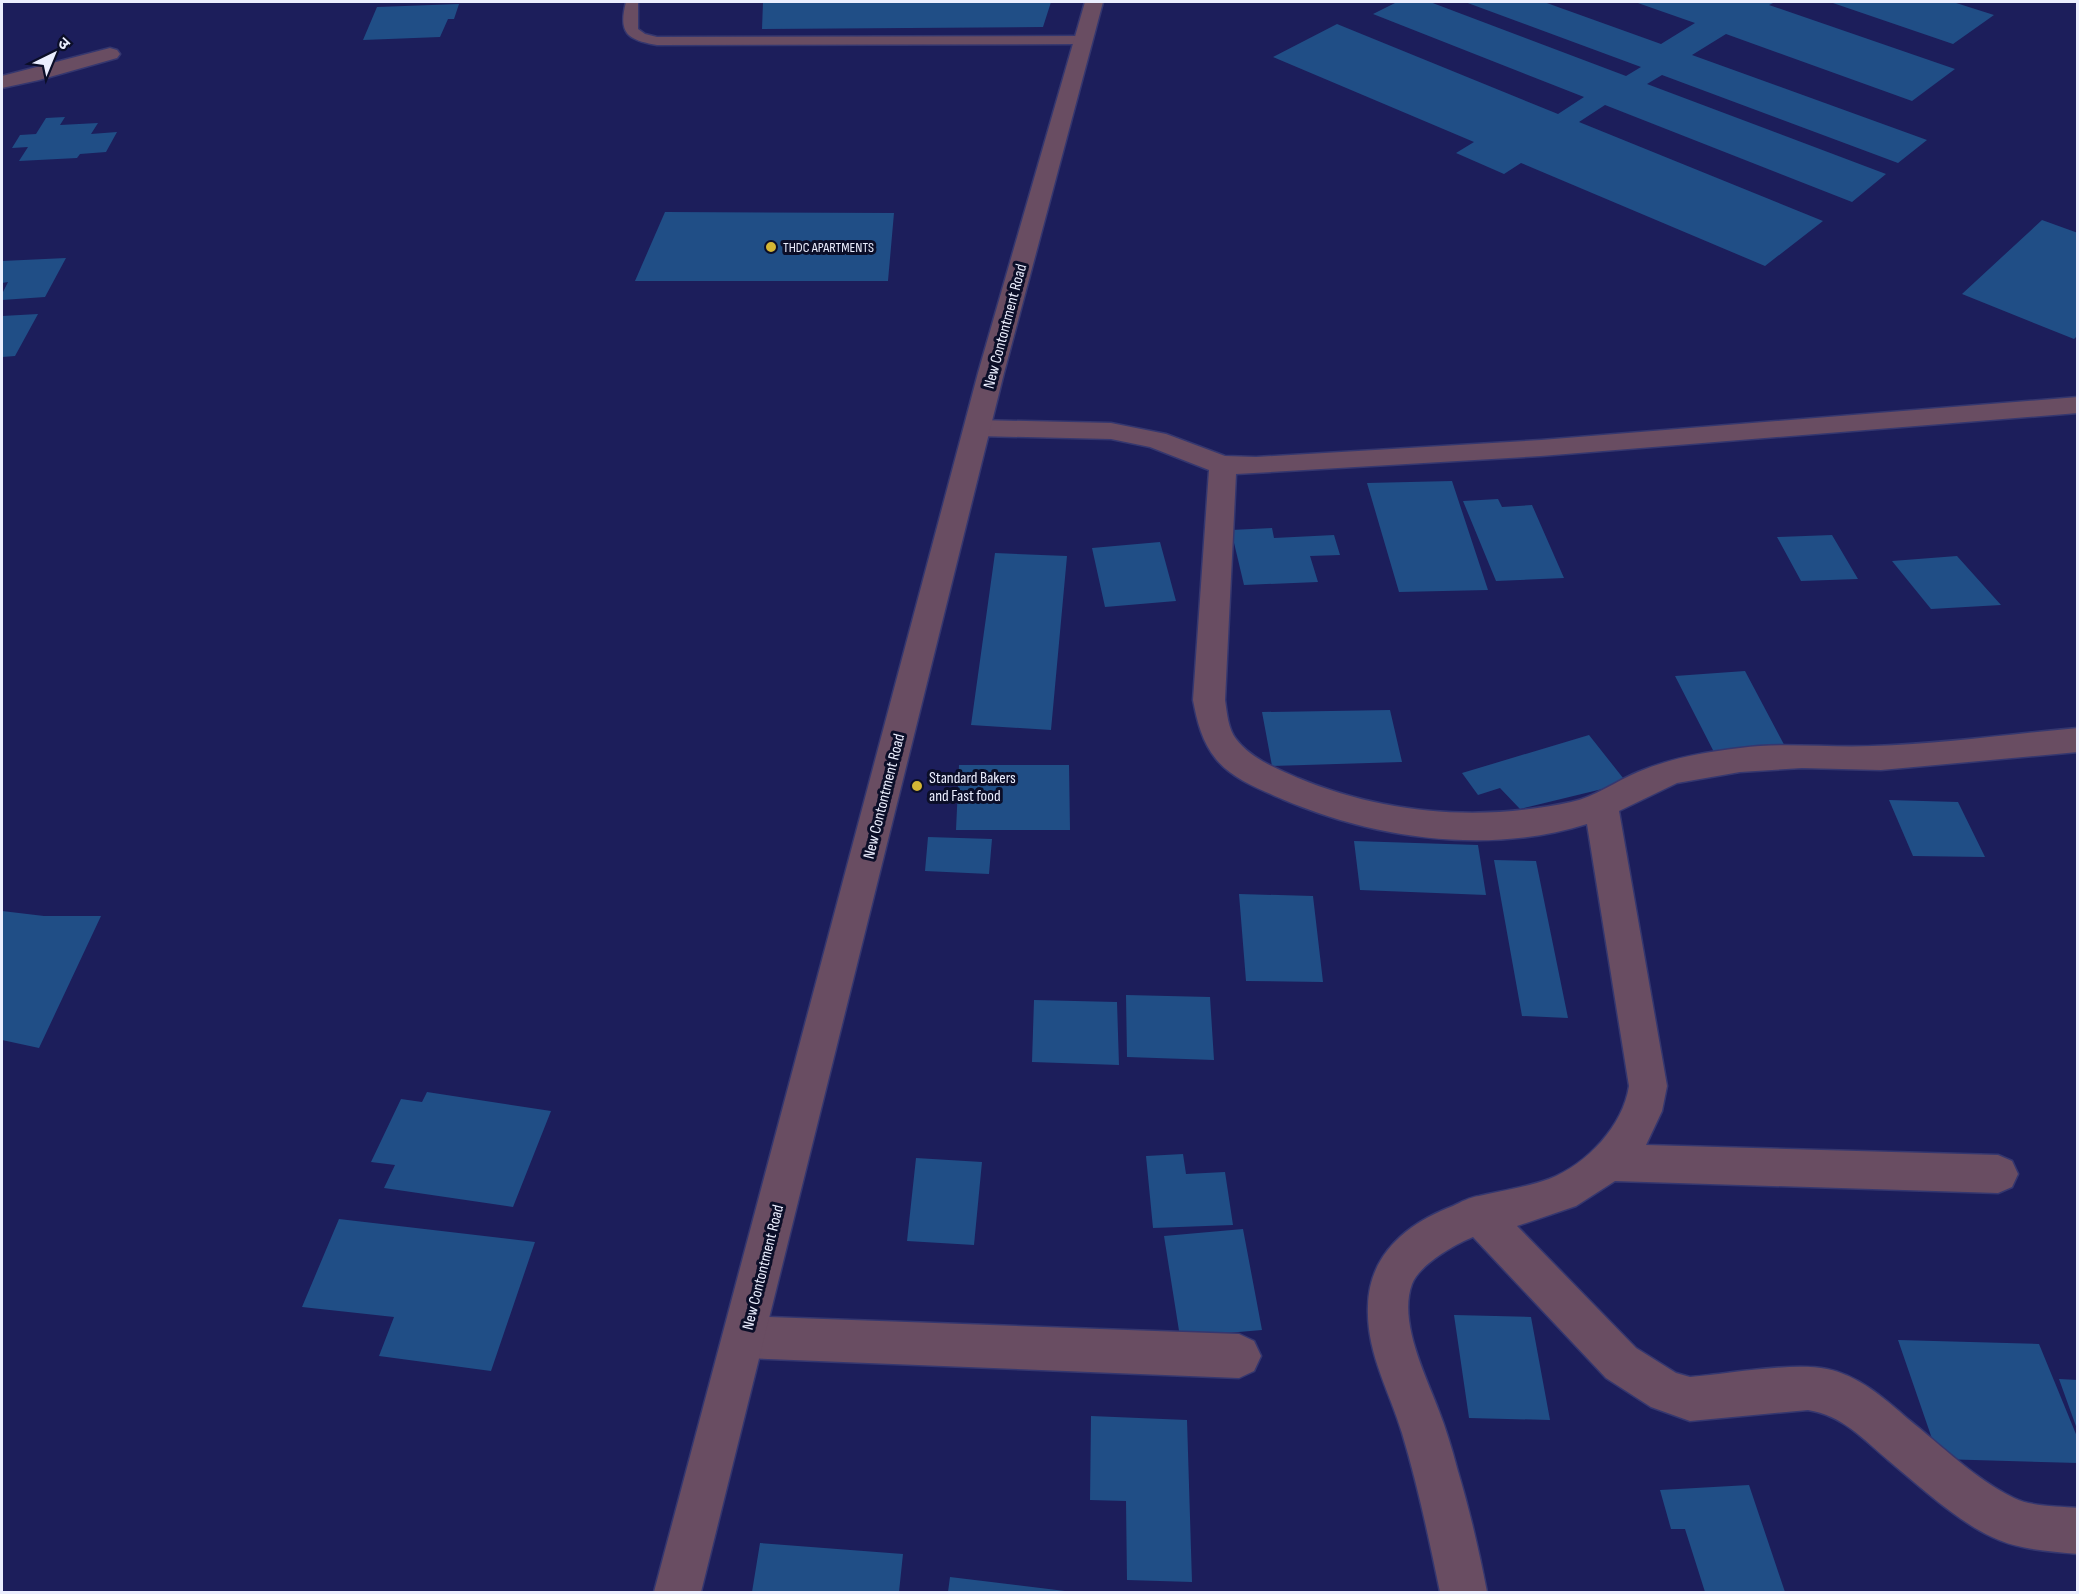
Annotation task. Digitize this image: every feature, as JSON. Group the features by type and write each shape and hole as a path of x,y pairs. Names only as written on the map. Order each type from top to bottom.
{"street":[{"name":"New Contontment Road","path":"677,1593 978,428 1094,2"},
{"path":"2,82 110,54"},
{"path":"978,428 1111,431 1133,434 1157,440 1191,455 1223,465 1256,466 1541,448 2078,405"},
{"path":"1223,465 1209,700 1213,727 1226,750 1258,774 1299,793 1341,807 1415,825 1470,828 1534,822 1575,815 1600,806 1657,777 1684,768 1717,763 1810,756 1879,759 2078,740"},
{"path":"1463,1593 1456,1554 1423,1428 1392,1343 1388,1303 1395,1272 1416,1247 1445,1228 1479,1215 1552,1197 1584,1181 1609,1161 1631,1135 1645,1110 1648,1086 1600,806"},
{"path":"1609,1161 1998,1174"},
{"path":"1479,1215 1621,1363 1666,1392 1690,1400 1808,1388 1829,1391 1860,1407 1948,1481 2006,1520 2035,1527 2078,1531"},
{"path":"744,1337 1239,1356"}],"lane":[{"path":"632,2 627,24 631,32 643,39 657,41 1082,40"}],"building":[{"path":"763,2 1051,2 1043,27 762,29"},
{"path":"1397,2 1430,2 1626,76 1641,67 1465,2 1544,2 1661,44 1695,23 1635,2 1775,2 1769,5 1955,69 1912,101 1726,34 1692,55 1927,140 1898,163 1662,75 1647,84 1886,174 1852,202 1605,105 1579,122 1823,221 1765,266 1521,163 1504,174 1456,153 1474,142 1273,57 1337,24 1558,114 1584,97 1373,14"},
{"path":"1830,2 1953,2 1994,15 1953,44"},
{"path":"459,4 454,19 448,19 440,37 363,40 377,7"},
{"path":"65,117 60,125 98,123 91,134 117,132 106,152 80,154 77,158 19,161 28,147 12,148 20,135 36,134 46,118"},
{"name":"THDC APARTMENTS","path":"665,212 894,213 888,281 635,281"},
{"path":"2042,220 2078,233 2078,335 2074,339 1962,294"},
{"path":"66,258 45,297 2,300 2,294 8,282 2,283 2,261"},
{"path":"38,314 15,356 2,357 2,316"},
{"path":"1452,481 1488,590 1399,592 1367,483"},
{"path":"1498,499 1502,507 1532,505 1564,578 1496,581 1463,501"},
{"path":"1272,528 1274,538 1334,535 1340,555 1310,556 1318,582 1244,585 1231,530"},
{"path":"1832,535 1858,579 1801,581 1777,537"},
{"path":"1160,542 1176,601 1105,607 1092,548"},
{"path":"995,553 1067,556 1051,730 971,725"},
{"path":"1957,556 2001,605 1931,609 1892,561"},
{"path":"1745,671 1788,752 1716,756 1675,676"},
{"path":"1390,710 1402,762 1272,766 1262,712"},
{"path":"1589,735 1627,783 1520,809 1500,788 1478,795 1462,773"},
{"path":"959,765 1069,765 1070,830 956,830"},
{"path":"1889,800 1958,802 1985,857 1913,856"},
{"path":"928,837 992,839 989,874 925,871"},
{"path":"1354,841 1478,845 1486,895 1360,890"},
{"path":"1494,860 1536,861 1568,1018 1522,1016"},
{"path":"1239,894 1313,896 1323,982 1246,981"},
{"path":"2,911 44,916 101,916 39,1048 2,1040"},
{"path":"1126,995 1210,997 1214,1060 1127,1057"},
{"path":"1034,1000 1117,1002 1119,1065 1032,1062"},
{"path":"427,1092 551,1111 513,1207 384,1188 395,1165 371,1162 401,1099 422,1102"},
{"path":"1183,1154 1186,1174 1225,1172 1233,1225 1153,1228 1146,1156"},
{"path":"916,1158 982,1162 974,1245 907,1241"},
{"path":"339,1219 535,1242 491,1371 379,1356 394,1317 302,1307"},
{"path":"1243,1229 1262,1330 1180,1337 1164,1236"},
{"path":"1454,1315 1531,1317 1550,1420 1469,1418"},
{"path":"1898,1340 2039,1344 2078,1439 2078,1463 1939,1459"},
{"path":"2059,1379 2078,1380 2078,1429 2077,1429"},
{"path":"1091,1416 1187,1420 1192,1582 1127,1580 1126,1501 1090,1500"},
{"path":"1749,1485 1785,1592 1705,1592 1685,1529 1671,1529 1660,1490"},
{"path":"760,1543 903,1554 899,1592 752,1592"},
{"path":"950,1577 1065,1591 948,1592"}],"place":[{"name":"THDC APARTMENTS","path":"771,247"},
{"name":"Standard Bakers and Fast food","path":"917,786"}]}
